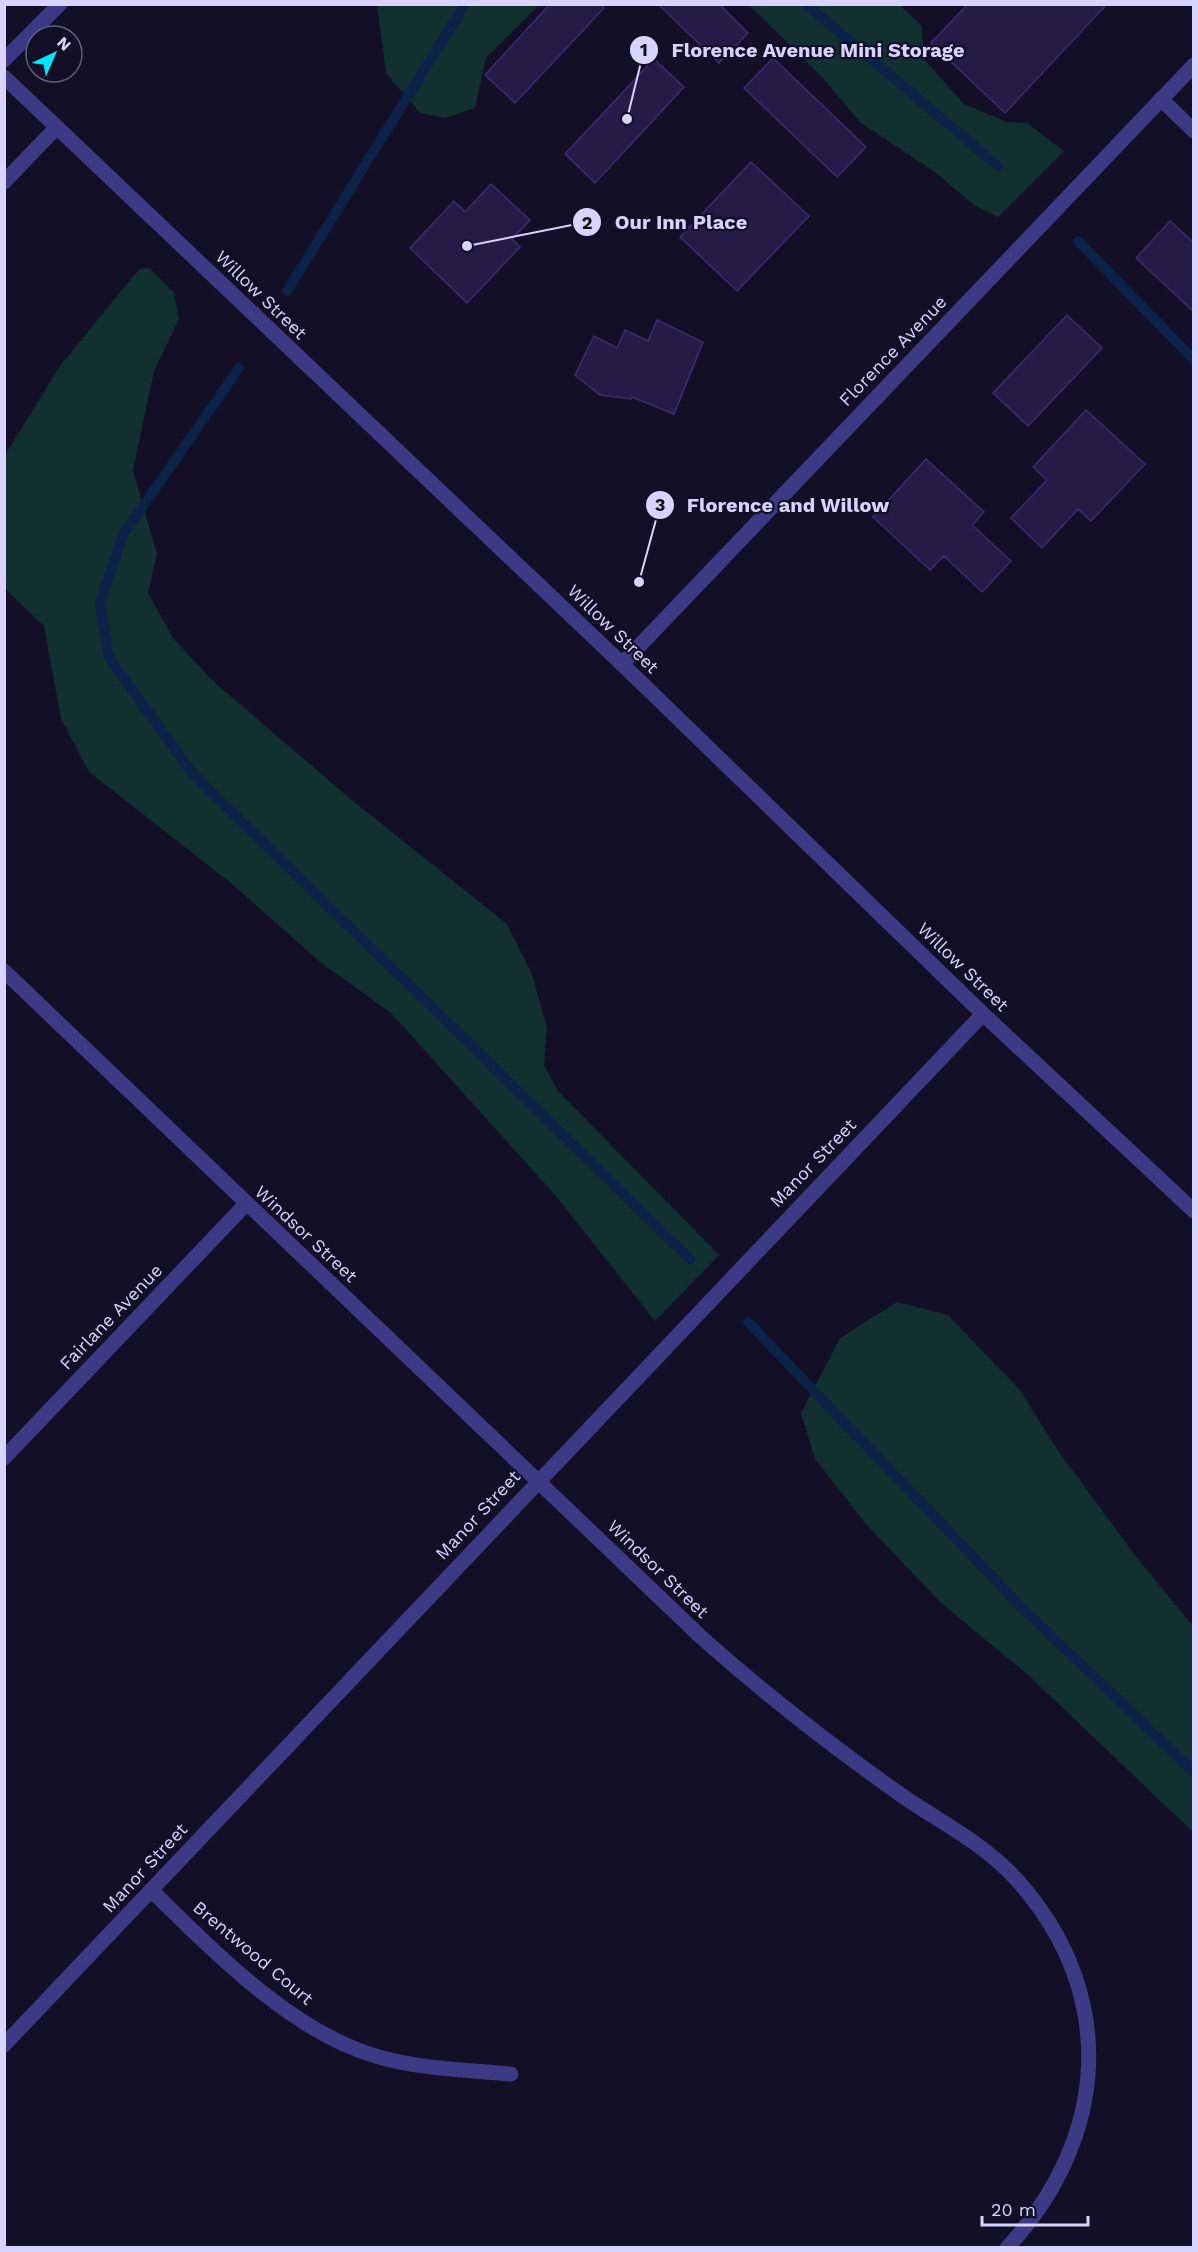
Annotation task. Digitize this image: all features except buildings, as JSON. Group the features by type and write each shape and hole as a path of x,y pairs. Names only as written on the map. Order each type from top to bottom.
{"street":[{"path":"4,60 60,4"},
{"name":"Florence Avenue","path":"622,664 1194,65"},
{"name":"Willow Street","path":"4,77 622,664 982,1014 1194,1211"},
{"path":"1161,99 1194,131"},
{"path":"4,182 56,128"},
{"name":"Windsor Street","path":"4,971 701,1637 763,1693 907,1799 953,1828 1017,1880 1052,1927 1066,1955 1086,2014 1090,2041 1089,2073 1080,2128 1070,2154 1046,2201 1007,2247"},
{"name":"Manor Street","path":"4,2045 982,1014"},
{"name":"Fairlane Avenue","path":"4,1458 246,1204"},
{"name":"Brentwood Court","path":"151,1890 211,1948 271,1998 314,2027 355,2049 426,2066 510,2073"}],"green space":[{"path":"377,4 539,5 486,58 475,108 445,118 420,113 386,73"},
{"path":"749,5 900,5 922,26 923,58 964,104 1007,122 1027,123 1064,151 998,217 974,205 935,172 860,122 822,77"},
{"path":"149,268 174,293 179,319 154,371 133,470 157,554 148,593 173,638 213,681 353,801 507,924 532,974 547,1028 544,1065 558,1091 719,1255 655,1321 555,1195 391,1013 319,961 232,884 89,772 61,719 44,626 5,589 5,455 60,366 135,274 140,269"},
{"path":"897,1302 948,1315 1019,1389 1059,1452 1137,1558 1193,1626 1193,1832 1026,1673 941,1603 865,1523 815,1459 801,1413 840,1338"}],"waterway":[{"path":"287,291 465,4"},
{"path":"806,4 998,166"},
{"path":"1078,241 1194,360"},
{"path":"239,368 123,535 100,603 109,658 193,774 690,1259"},
{"path":"748,1322 1023,1609 1194,1772"}],"place":[{"name":"Florence Avenue Mini Storage","path":"627,119"},
{"name":"Our Inn Place","path":"467,246"},
{"name":"Florence and Willow","path":"639,582"}]}
